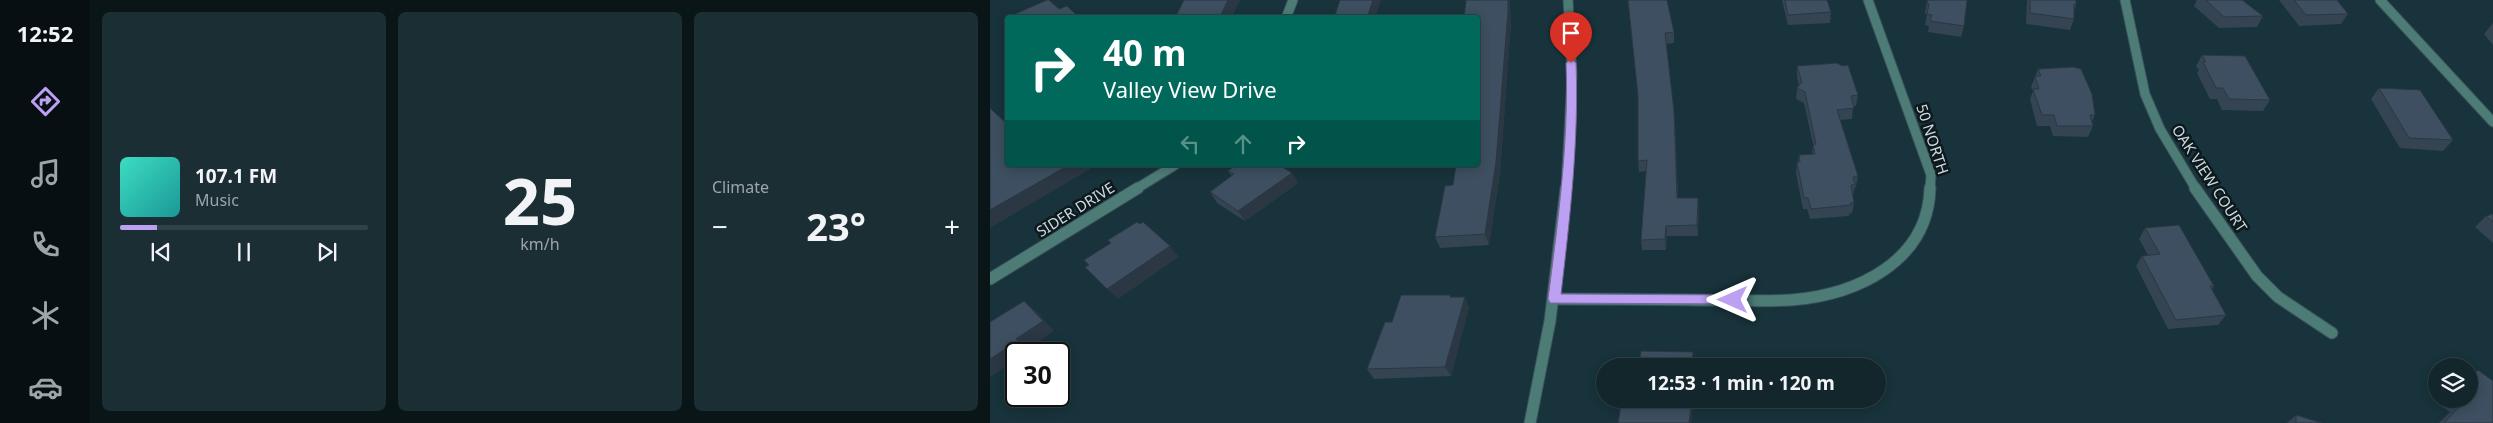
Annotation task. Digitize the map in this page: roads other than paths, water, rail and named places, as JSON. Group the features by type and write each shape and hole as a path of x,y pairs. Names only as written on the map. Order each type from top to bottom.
{"street":[{"path":"1287,15 1293,0"},
{"path":"1530,423 1555,299 1565,213 1572,89 1568,0"},
{"name":"50 NORTH","path":"1555,299 1790,300 1816,298 1842,292 1866,282 1888,268 1907,251 1921,233 1929,213 1932,194 1931,175 1868,0"},
{"name":"OAK VIEW COURT","path":"2125,0 2145,94 2160,129 2198,193 2256,276 2278,297 2332,333"},
{"path":"2380,0 2493,122"},
{"name":"SIDER DRIVE","path":"990,279 1172,167"}]}
